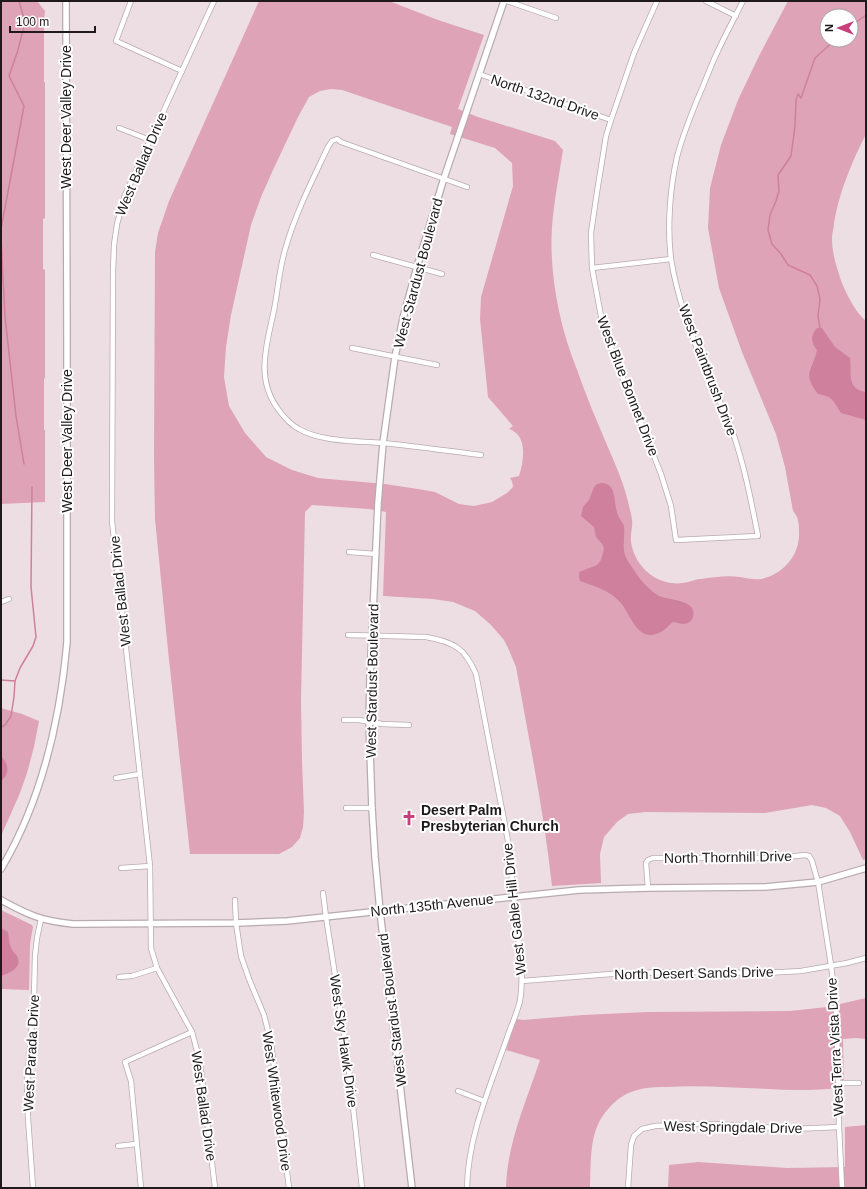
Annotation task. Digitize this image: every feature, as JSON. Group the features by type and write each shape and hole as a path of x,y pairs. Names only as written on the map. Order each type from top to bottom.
{"street":[{"name":"West Deer Valley Drive","path":"1,869 14,847 37,794 43,775 61,690 67,642 66,1"},
{"path":"131,1 116,41 182,71"},
{"name":"West Ballad Drive","path":"214,1 125,196 117,224 114,245 113,272 112,521 150,866 151,948 157,968 192,1032 200,1062 215,1188"},
{"name":"West Stardust Boulevard","path":"412,1188 374,857 372,808 369,722 378,503 382,443 395,357 403,318 417,267 444,178 504,1"},
{"path":"507,1 556,18"},
{"name":"West Blue Bonnet Drive","path":"657,1 634,53 611,120 605,143 593,220 591,248 592,268 606,335 662,474 676,540"},
{"path":"706,1 736,16"},
{"name":"West Paintbrush Drive","path":"676,540 758,536 742,460 731,429 705,369 679,296 671,259 669,208 677,157 685,129 716,54 744,1"},
{"name":"North 132nd Drive","path":"480,74 611,120"},
{"path":"119,128 150,140"},
{"path":"467,187 334,139 330,143 308,189 291,230 284,252 266,343 264,366 268,391 273,402 288,420 298,429 313,436 481,455"},
{"path":"373,255 442,274"},
{"path":"592,268 671,259"},
{"path":"352,348 437,365"},
{"path":"349,552 376,554"},
{"path":"1,602 9,599"},
{"path":"348,635 372,636"},
{"name":"West Gable Hill Drive","path":"372,636 426,637 439,639 451,643 470,661 476,674 508,841 521,964 522,981 520,1001 484,1101 475,1131 471,1150 467,1188"},
{"path":"344,720 409,725"},
{"path":"116,778 140,774"},
{"path":"346,808 372,808"},
{"name":"North Thornhill Drive","path":"648,888 646,863 648,860 653,858 777,858 805,855 809,856 812,861 818,882"},
{"path":"121,868 150,866"},
{"name":"North 135th Avenue","path":"1,900 24,913 53,922 73,924 236,924 287,921 579,890 765,887 798,885 818,882 866,868"},
{"name":"West Terra Vista Drive","path":"818,882 831,965 837,1029 842,1188"},
{"name":"West Sky Hawk Drive","path":"323,893 347,1052 362,1188"},
{"name":"West Whitewood Drive","path":"235,900 236,924 241,956 264,1015 271,1042 290,1188"},
{"name":"West Parada Drive","path":"33,1188 27,1083 34,998 35,956 41,919"},
{"name":"North Desert Sands Drive","path":"522,981 624,973 693,972 764,974 801,971 866,958"},
{"path":"119,977 132,976 157,968"},
{"path":"142,1188 130,1081 125,1062 192,1032"},
{"path":"838,1083 859,1083"},
{"path":"458,1091 484,1101"},
{"name":"West Springdale Drive","path":"628,1188 631,1145 634,1136 642,1129 656,1126 688,1124 714,1124 793,1129 839,1127"},
{"path":"118,1146 136,1144"}],"shaded area":[{"path":"1,1 37,1 45,11 45,218 43,219 43,269 45,270 45,502 1,504"},
{"path":"259,1 389,1 438,20 484,35 458,109 478,117 555,141 563,150 555,198 551,244 556,298 570,351 624,489 632,520 631,542 636,557 642,567 650,574 662,581 671,583 684,583 698,579 726,576 754,579 765,578 781,570 795,553 799,539 799,524 793,511 785,467 776,434 742,352 719,288 708,228 710,188 721,145 738,100 788,1 866,1 866,134 851,166 836,211 832,244 842,283 855,309 866,321 866,859 863,860 850,832 840,816 826,808 812,805 765,813 645,812 628,814 617,822 604,837 600,854 601,883 552,886 541,803 516,667 504,640 491,625 475,611 453,602 433,599 383,596 386,512 369,509 312,505 305,512 301,699 304,812 303,827 300,838 292,847 279,854 190,854 155,519 155,252 158,233 169,201","holes":["331,89 342,90 452,127 450,134 495,148 512,163 513,186 481,297 480,319 488,397 513,426 509,429 515,432 519,437 522,443 523,456 519,476 510,478 513,487 507,493 492,502 474,506 459,504 435,492 385,484 318,478 292,470 266,457 245,433 229,406 224,377 226,347 231,315 251,225 261,197 298,117 309,97 320,91"]},
{"path":"817,328 822,328 835,347 850,358 851,380 855,388 866,392 866,420 841,413 830,398 818,394 813,387 809,377 817,350 813,345 812,336"},
{"path":"597,484 607,484 613,491 617,511 624,526 624,551 628,561 636,574 655,594 686,603 691,607 693,617 688,623 683,624 673,622 661,632 653,635 646,634 640,631 615,597 601,589 580,581 579,572 597,565 601,560 604,549 603,545 596,537 594,527 581,516 583,507 589,500 594,487"},
{"path":"1,708 39,721 27,773 1,836"},
{"path":"1,756 6,763 7,772 1,781"},
{"path":"1,910 32,925 33,927 30,944 29,990 1,989"},
{"path":"1,928 8,932 9,942 12,951 17,956 18,964 17,967 1,976"},
{"path":"866,998 866,1039 843,1039 844,1088 796,1090 693,1086 655,1087 638,1090 625,1095 616,1101 602,1117 598,1125 593,1142 590,1188 506,1188 507,1171 518,1123 540,1060 506,1050 516,1019 523,1020 648,1012 790,1011 827,1007"},
{"path":"866,1125 866,1188 668,1188 669,1165 698,1162 787,1168 845,1167 845,1127"}],"waterway":[{"path":"1,229 24,106 9,76 18,50 25,22 19,1"},
{"path":"859,20 866,15"},
{"path":"820,328 818,316 820,299 817,286 810,275 788,265 772,244 768,230 770,215 779,191 778,175 791,156 795,126 796,100 798,94 801,98 815,58 826,48"},
{"path":"1,238 5,317 16,416 24,464"},
{"path":"1,727 5,725 11,716 15,681 36,637 31,587 32,487"},
{"path":"1,680 15,681"}],"place":[{"name":"Desert Palm Presbyterian Church","path":"409,818"}]}
